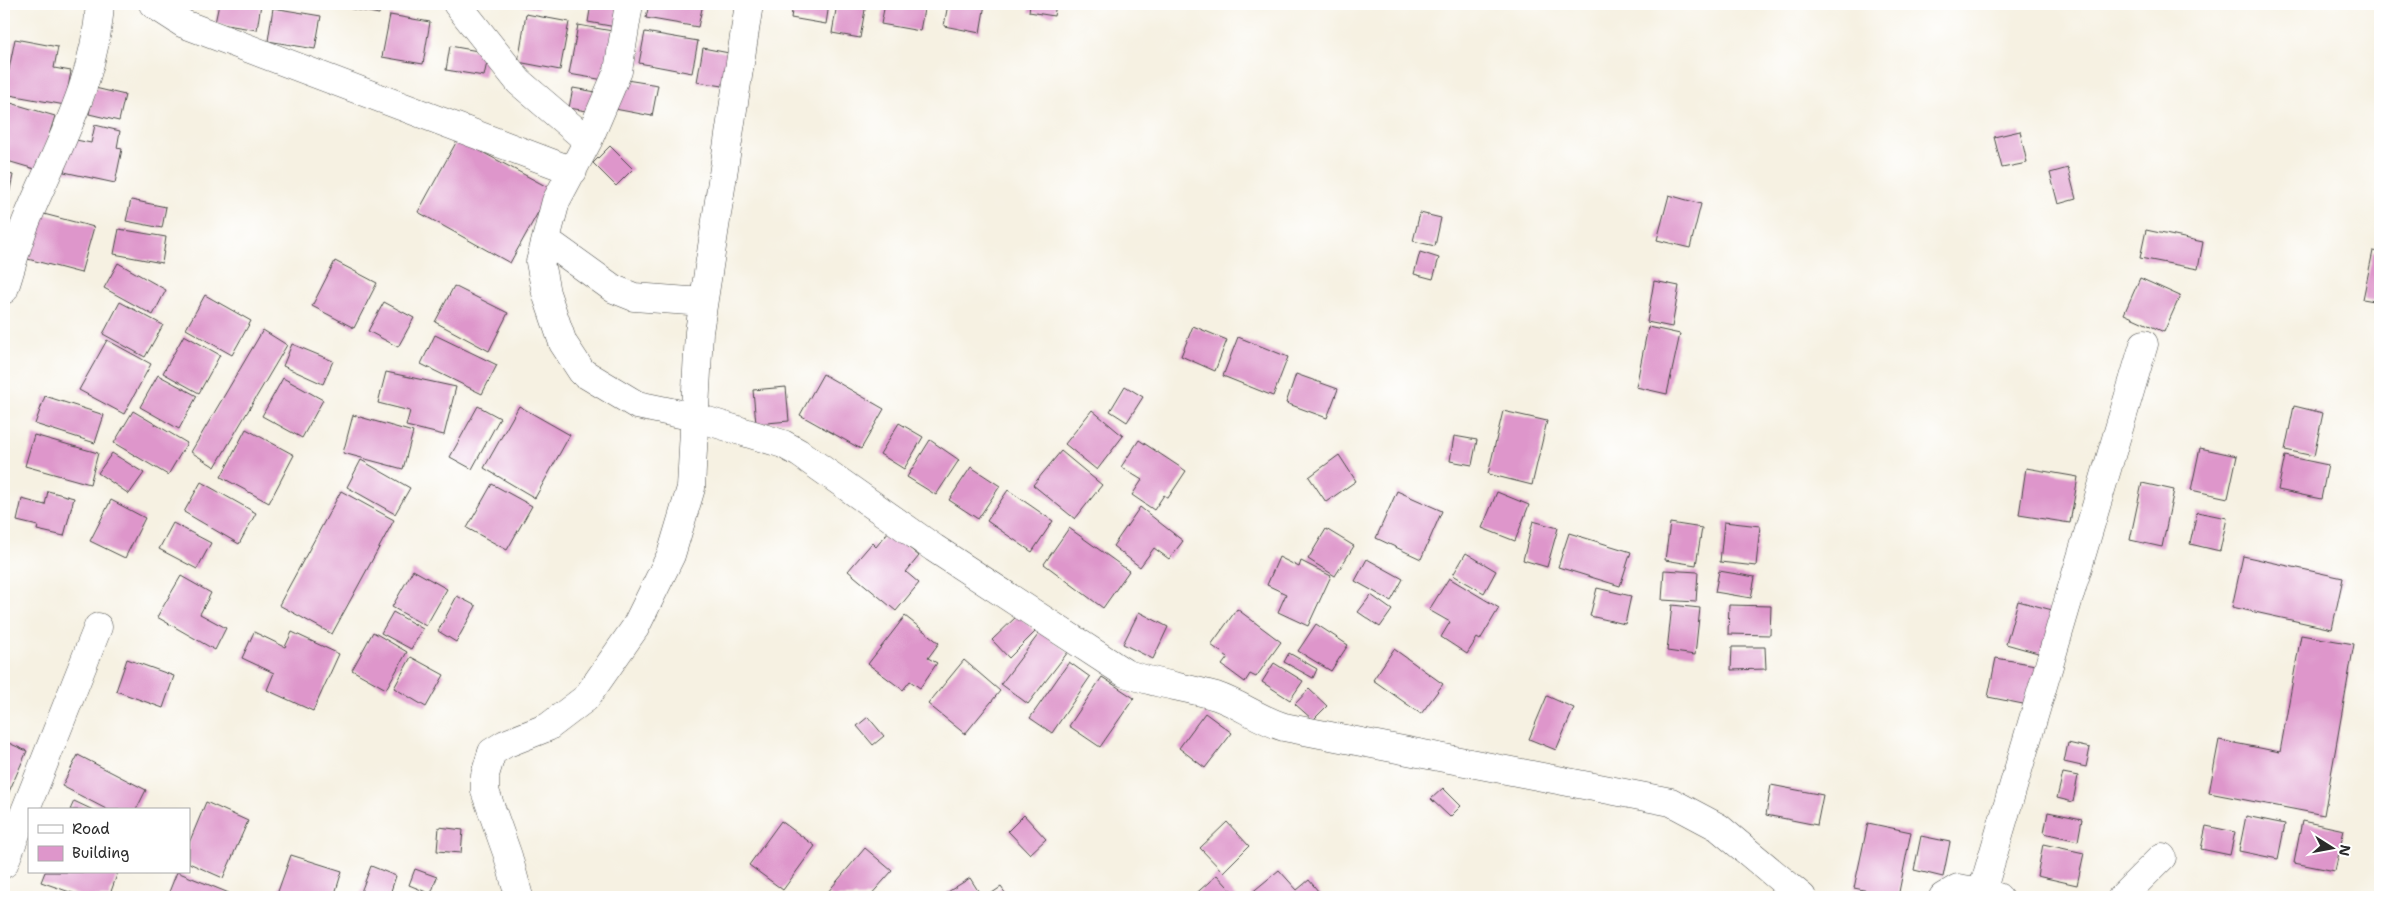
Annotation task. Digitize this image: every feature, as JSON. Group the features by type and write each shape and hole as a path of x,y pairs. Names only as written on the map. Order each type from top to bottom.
{"street":[{"path":"4,290 27,218 83,92 98,28 100,4"},
{"path":"153,4 193,27 573,171"},
{"path":"457,4 519,82 588,141"},
{"path":"629,4 618,70 588,141 556,202 540,262 546,293 563,343 582,372 638,405 686,415 783,444 799,453 942,553 1126,672 1141,678 1219,697 1284,727 1672,802 1718,827 1802,897"},
{"path":"519,897 508,856 485,791 486,775 492,752 505,744 548,727 586,698 635,628 671,555 691,488 686,415 699,332 694,301 749,4"},
{"path":"546,240 614,289 634,297 694,301"},
{"path":"1943,897 1958,888 1990,895 2144,344"},
{"path":"4,864 98,628"},
{"path":"2122,897 2162,857"}],"building":[{"path":"219,4 261,4 257,30 215,23"},
{"path":"348,4 381,4 379,14 347,8"},
{"path":"512,4 539,4 538,9"},
{"path":"591,4 620,4 616,27 588,22"},
{"path":"649,4 703,4 698,27 646,18"},
{"path":"793,4 829,4 826,24 791,18"},
{"path":"837,4 866,4 860,38 832,33"},
{"path":"885,4 925,4 920,31 881,24"},
{"path":"948,4 985,4 980,33 944,26"},
{"path":"1030,4 1056,4 1054,16 1029,12"},
{"path":"273,8 321,16 315,49 268,41"},
{"path":"526,14 569,22 560,70 518,62"},
{"path":"390,15 430,22 423,64 382,57"},
{"path":"578,25 618,32 610,81 569,74"},
{"path":"645,32 698,41 692,73 639,63"},
{"path":"15,39 58,47 54,68 71,71 65,105 4,94"},
{"path":"450,46 489,53 484,76 446,70"},
{"path":"703,48 729,53 723,86 697,82"},
{"path":"620,79 658,85 652,116 615,109"},
{"path":"95,88 125,95 119,121 89,114"},
{"path":"573,88 596,92 593,112 569,108"},
{"path":"4,101 55,116 38,170 4,160"},
{"path":"95,125 120,131 117,148 122,149 115,183 64,172 71,139 91,143"},
{"path":"2020,131 2027,163 2002,168 1994,137"},
{"path":"458,139 551,189 510,263 418,212"},
{"path":"610,146 633,169 616,186 593,163"},
{"path":"2068,168 2076,199 2058,204 2050,173"},
{"path":"4,173 13,175 5,214 4,214"},
{"path":"1669,195 1701,204 1690,248 1657,240"},
{"path":"131,200 166,207 162,228 126,221"},
{"path":"36,212 94,227 81,273 24,258"},
{"path":"1420,213 1441,218 1435,246 1413,241"},
{"path":"119,229 166,237 162,263 114,254"},
{"path":"2146,230 2203,242 2198,269 2140,258"},
{"path":"2373,251 2380,252 2380,302 2363,299"},
{"path":"1420,252 1439,258 1433,279 1414,274"},
{"path":"335,261 377,283 354,328 312,306"},
{"path":"118,263 166,290 153,315 104,288"},
{"path":"2140,278 2180,296 2164,332 2124,314"},
{"path":"1654,281 1679,286 1672,327 1647,322"},
{"path":"454,286 508,313 489,351 435,322"},
{"path":"205,295 251,321 232,355 186,329"},
{"path":"120,302 163,325 145,357 103,334"},
{"path":"384,302 414,318 398,347 368,331"},
{"path":"1193,326 1227,340 1215,371 1181,356"},
{"path":"1648,327 1680,334 1667,394 1636,387"},
{"path":"263,330 287,345 215,467 191,452"},
{"path":"184,335 220,355 199,393 163,373"},
{"path":"435,335 497,365 482,394 421,364"},
{"path":"1238,337 1288,357 1273,396 1223,376"},
{"path":"107,340 151,364 124,414 79,390"},
{"path":"292,344 333,361 323,384 283,366"},
{"path":"386,372 456,387 444,435 406,426 410,411 378,403"},
{"path":"823,374 884,409 861,449 800,415"},
{"path":"1296,374 1338,389 1327,418 1286,403"},
{"path":"158,375 197,396 179,429 140,407"},
{"path":"283,378 323,400 302,438 262,416"},
{"path":"1125,386 1143,397 1127,422 1110,411"},
{"path":"786,387 789,421 756,424 753,390"},
{"path":"45,396 104,415 95,443 35,424"},
{"path":"478,406 500,418 472,469 450,457"},
{"path":"519,406 570,435 535,498 484,468"},
{"path":"2294,406 2323,413 2314,456 2285,450"},
{"path":"1092,410 1123,436 1097,470 1065,444"},
{"path":"133,411 187,443 168,475 114,443"},
{"path":"1503,411 1547,421 1532,485 1488,474"},
{"path":"353,415 413,432 403,469 343,453"},
{"path":"899,423 923,437 904,469 880,454"},
{"path":"246,429 294,455 269,503 221,477"},
{"path":"34,435 98,453 90,484 25,466"},
{"path":"1454,436 1477,440 1472,465 1450,461"},
{"path":"930,440 959,460 936,495 907,477"},
{"path":"1139,440 1186,471 1168,498 1164,495 1154,510 1132,495 1142,480 1121,467"},
{"path":"2200,448 2237,456 2228,498 2191,490"},
{"path":"1061,451 1102,485 1075,519 1033,485"},
{"path":"112,453 144,473 129,494 98,473"},
{"path":"1339,455 1356,481 1326,502 1309,477"},
{"path":"2285,456 2328,465 2321,499 2278,490"},
{"path":"361,460 410,488 395,514 347,487"},
{"path":"971,467 1000,486 978,519 949,500"},
{"path":"2026,468 2078,477 2070,523 2019,515"},
{"path":"201,482 256,513 239,544 184,512"},
{"path":"2142,483 2174,490 2162,547 2130,540"},
{"path":"492,484 532,506 507,550 467,528"},
{"path":"1008,490 1053,521 1032,552 987,521"},
{"path":"48,491 74,498 64,536 37,530 38,526 17,521 22,499 45,505"},
{"path":"341,491 394,520 332,634 279,605"},
{"path":"1397,491 1442,511 1421,559 1376,538"},
{"path":"1497,492 1529,505 1515,541 1482,528"},
{"path":"111,500 145,518 125,558 90,541"},
{"path":"1140,507 1183,541 1169,559 1154,548 1140,567 1113,546"},
{"path":"2197,512 2227,518 2220,551 2190,544"},
{"path":"1533,521 1558,528 1547,567 1523,560"},
{"path":"1724,522 1760,526 1756,566 1720,562"},
{"path":"173,523 211,543 197,569 159,549"},
{"path":"1670,523 1702,528 1696,565 1665,560"},
{"path":"1069,528 1129,571 1103,608 1044,564"},
{"path":"1326,529 1354,546 1335,576 1308,559"},
{"path":"889,531 919,556 906,572 919,583 896,611 848,571 872,543 876,547"},
{"path":"1569,533 1631,552 1620,586 1558,567"},
{"path":"1466,553 1496,571 1484,593 1453,575"},
{"path":"2243,556 2343,578 2332,629 2232,607"},
{"path":"1279,557 1299,567 1301,561 1331,576 1308,626 1278,612 1286,594 1267,585"},
{"path":"1367,559 1403,579 1391,601 1355,581"},
{"path":"413,570 447,589 426,626 392,607"},
{"path":"1664,570 1698,572 1696,602 1662,600"},
{"path":"1719,571 1755,577 1751,598 1715,592"},
{"path":"181,576 211,593 200,614 226,628 215,650 157,617"},
{"path":"1449,578 1499,608 1480,640 1477,638 1467,654 1441,637 1450,622 1429,610"},
{"path":"1597,588 1631,596 1625,624 1590,616"},
{"path":"1371,595 1392,610 1380,627 1358,612"},
{"path":"457,596 476,606 456,642 438,631"},
{"path":"2018,601 2056,611 2045,655 2006,644"},
{"path":"1672,605 1700,608 1695,655 1667,651"},
{"path":"1729,605 1771,606 1770,635 1728,634"},
{"path":"1237,609 1281,642 1256,677 1250,674 1245,682 1222,665 1228,657 1211,645"},
{"path":"393,612 423,629 411,649 381,633"},
{"path":"1139,612 1168,627 1153,659 1123,644"},
{"path":"1018,615 1035,632 1009,658 992,640"},
{"path":"905,616 939,643 928,658 937,663 920,688 910,681 903,690 868,664"},
{"path":"1316,624 1348,645 1331,671 1298,651"},
{"path":"1041,631 1068,652 1028,704 1001,684"},
{"path":"254,632 285,647 292,632 339,654 313,711 267,690 274,673 242,658"},
{"path":"373,632 407,652 386,689 352,670"},
{"path":"2301,635 2354,644 2324,815 2209,793 2219,740 2280,752"},
{"path":"1732,647 1765,647 1766,669 1731,670"},
{"path":"1394,649 1443,684 1421,714 1373,680"},
{"path":"1289,653 1317,669 1313,678 1284,662"},
{"path":"411,657 444,675 426,707 394,688"},
{"path":"1996,658 2041,666 2033,706 1988,697"},
{"path":"127,659 174,676 163,708 116,691"},
{"path":"964,660 1000,691 965,734 928,704"},
{"path":"1069,662 1090,677 1052,733 1030,718"},
{"path":"1274,663 1303,681 1290,700 1262,682"},
{"path":"1102,677 1134,698 1100,747 1069,726"},
{"path":"1309,689 1327,706 1313,720 1295,704"},
{"path":"1547,696 1574,708 1556,750 1529,739"},
{"path":"1205,713 1232,733 1205,768 1179,748"},
{"path":"868,717 884,736 873,745 857,726"},
{"path":"4,741 27,751 4,803"},
{"path":"2068,743 2090,748 2086,767 2064,762"},
{"path":"78,755 146,790 137,808 104,808 62,786"},
{"path":"2063,773 2078,776 2073,802 2057,798"},
{"path":"1771,785 1823,795 1817,825 1766,815"},
{"path":"1443,788 1461,806 1450,817 1431,799"},
{"path":"74,801 89,808 71,808"},
{"path":"206,802 248,821 223,878 190,863 190,841"},
{"path":"2048,812 2082,819 2078,841 2044,833"},
{"path":"1024,815 1046,839 1030,854 1008,831"},
{"path":"2246,816 2285,824 2278,859 2239,851"},
{"path":"781,821 815,846 783,890 749,865"},
{"path":"2302,821 2344,830 2335,871 2294,863"},
{"path":"1227,822 1249,846 1223,872 1200,848"},
{"path":"1868,823 1911,832 1898,897 1854,888"},
{"path":"2206,826 2235,832 2230,855 2201,849"},
{"path":"439,827 463,830 461,853 437,851"},
{"path":"1921,836 1950,842 1943,877 1914,870"},
{"path":"2043,844 2084,853 2077,885 2037,876"},
{"path":"865,848 892,871 869,897 832,897 827,893"},
{"path":"291,855 342,871 334,897 276,897"},
{"path":"371,866 396,876 389,897 359,897"},
{"path":"415,869 437,877 431,894 409,885"},
{"path":"1279,870 1297,890 1309,880 1323,897 1253,897 1250,894"},
{"path":"44,874 117,874 109,897 84,897 41,882"},
{"path":"176,874 182,874 229,893 227,897 167,897"},
{"path":"1217,875 1237,897 1192,897"},
{"path":"970,878 982,897 945,897 943,895"},
{"path":"1001,887 1008,897 986,897"},
{"path":"29,893 40,897 27,897"}]}
